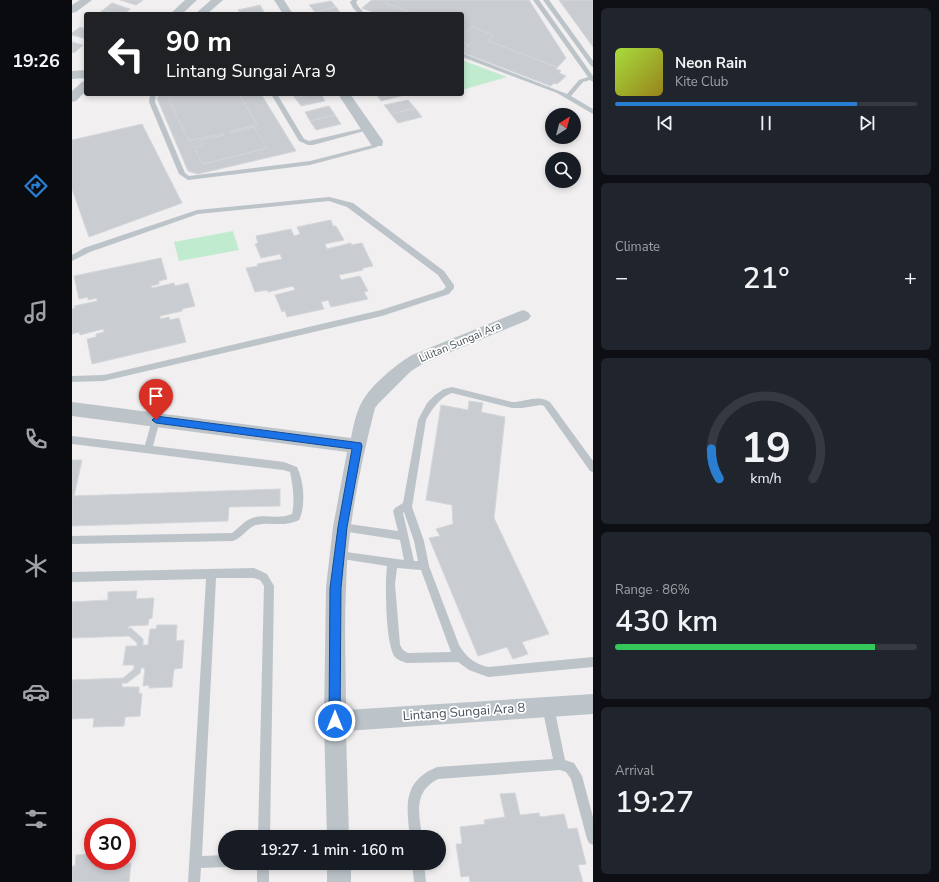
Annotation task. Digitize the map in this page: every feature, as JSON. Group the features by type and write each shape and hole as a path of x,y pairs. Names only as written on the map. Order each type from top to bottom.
{"street":[{"path":"72,10 87,0"},
{"path":"177,12 192,0"},
{"path":"203,12 218,0"},
{"path":"278,0 287,12"},
{"path":"72,75 84,74"},
{"path":"72,98 84,87"},
{"path":"345,96 377,143"},
{"name":"Lilitan Sungai Ara","path":"338,830 335,721 336,588 342,527 367,408 372,399 405,367 430,352 523,316"},
{"path":"72,409 358,446"},
{"name":"Lintang Sungai Ara 8","path":"335,721 593,704"},
{"path":"339,870 339,882"}],"lane":[{"path":"355,0 353,2 355,7 360,12"},
{"path":"536,0 592,79 581,81 568,96"},
{"path":"546,0 593,65"},
{"path":"464,56 568,96 593,112"},
{"path":"153,96 152,102 182,174 188,178 310,163 375,146 377,143"},
{"path":"275,96 302,140 308,143 313,144 369,129"},
{"path":"72,258 87,250 197,212 329,199 350,205 441,273 450,285 450,288 446,292 382,313 104,378 72,380"},
{"path":"593,468 547,404 542,401 536,401 523,405 512,405 452,390 446,391 441,394 422,420 407,508 419,540 424,566 459,657 468,665 477,670 488,672 593,662"},
{"path":"148,449 156,420"},
{"path":"72,440 284,466 294,470 298,508 296,517 290,521 254,521 247,525 240,534 232,536 72,540"},
{"path":"407,508 403,507 398,511 410,565"},
{"path":"342,527 403,536"},
{"path":"339,555 424,566"},
{"path":"392,562 390,584 395,646 399,654 406,658 459,657"},
{"path":"72,577 254,574 264,577 269,586 264,830"},
{"path":"194,882 211,575"},
{"path":"548,707 560,764"},
{"path":"415,830 413,806 415,793 420,782 427,777 437,773 560,764 570,767 576,776 593,839"},
{"path":"195,862 218,861"},
{"path":"263,870 263,882"},
{"path":"419,870 420,882"}],"green space":[{"path":"464,61 507,77 464,89"},
{"path":"233,231 239,250 179,261 174,242"}],"building":[{"path":"120,0 143,0 136,5"},
{"path":"372,0 529,0 566,58 556,69 561,71 559,73 566,76 557,84 554,83 551,86 464,53 464,12 373,12 362,8"},
{"path":"372,0 389,0 385,3 410,12 373,12 362,8"},
{"path":"559,0 593,0 593,47"},
{"path":"331,1 336,7 315,12 309,5"},
{"path":"112,3 130,9 126,12 110,12 103,10"},
{"path":"260,5 264,12 240,12 238,10"},
{"path":"336,7 340,12 315,12"},
{"path":"80,27 84,28 84,38 72,35 72,33"},
{"path":"472,27 494,35 488,41 557,67 556,69 561,71 559,73 566,76 557,84 554,83 551,86 464,53 467,51 464,49 469,45 464,44 465,33"},
{"path":"72,42 83,45 74,53 72,52"},
{"path":"158,96 262,96 296,151 198,174 188,171 157,98"},
{"path":"167,96 240,96 257,125 230,131 231,133 254,127 267,148 203,164 194,147 203,145 201,140 224,135 223,133 189,141"},
{"path":"304,96 322,96 325,101 301,106 295,98"},
{"path":"377,96 401,96 381,101"},
{"path":"408,100 415,108 391,114 384,105"},
{"path":"329,106 335,115 310,121 305,112"},
{"path":"415,108 422,117 398,123 391,114"},
{"path":"335,115 341,124 316,130 310,121"},
{"path":"142,124 182,203 89,237 72,189 72,140"},
{"path":"331,220 333,226 336,226 344,240 325,244 327,249 351,243 351,245 362,243 373,266 363,268 363,270 339,275 341,280 360,276 368,291 364,292 368,299 331,307 328,300 321,302 324,309 287,317 285,311 282,312 275,295 295,290 293,286 268,292 267,290 255,292 246,268 258,266 257,264 282,259 280,254 261,258 255,244 258,243 256,236 291,229 294,236 300,234 297,227"},
{"path":"161,258 167,279 159,281 159,284 151,286 152,288 174,283 175,286 188,283 195,306 182,309 182,311 160,316 160,319 169,317 170,320 179,318 186,342 92,364 87,339 96,337 96,334 104,332 103,329 80,335 79,332 72,334 72,309 75,308 74,306 97,301 97,298 88,300 88,297 79,299 74,276"},
{"path":"469,401 483,403 481,412 505,417 494,518 549,634 522,642 528,654 513,659 507,647 478,656 429,538 440,536 436,529 453,524 452,505 426,500 441,405 468,410"},
{"path":"72,460 82,460 74,496 280,489 280,506 229,507 228,521 72,526"},
{"path":"137,591 136,599 154,598 152,618 149,619 148,625 129,626 128,628 131,628 143,639 143,645 148,645 150,629 156,629 157,625 177,625 176,641 184,640 182,668 174,669 172,687 149,688 149,685 143,686 145,668 141,668 140,673 127,683 122,683 122,687 139,687 139,694 142,693 140,716 125,717 124,726 93,727 94,718 72,719 72,680 123,678 134,669 134,665 123,665 126,646 137,646 137,643 129,636 72,638 72,602 108,600 108,592"},
{"path":"515,793 520,815 539,813 540,817 564,814 568,829 577,828 586,864 578,865 583,882 470,882 469,876 461,877 456,844 462,844 460,827 485,824 484,820 505,817 500,794"},
{"path":"76,855 84,855 84,870 130,870 129,882 72,882 72,866 75,866"}],"route":[{"path":"156,420 358,446 342,527 336,588 335,721"}]}
